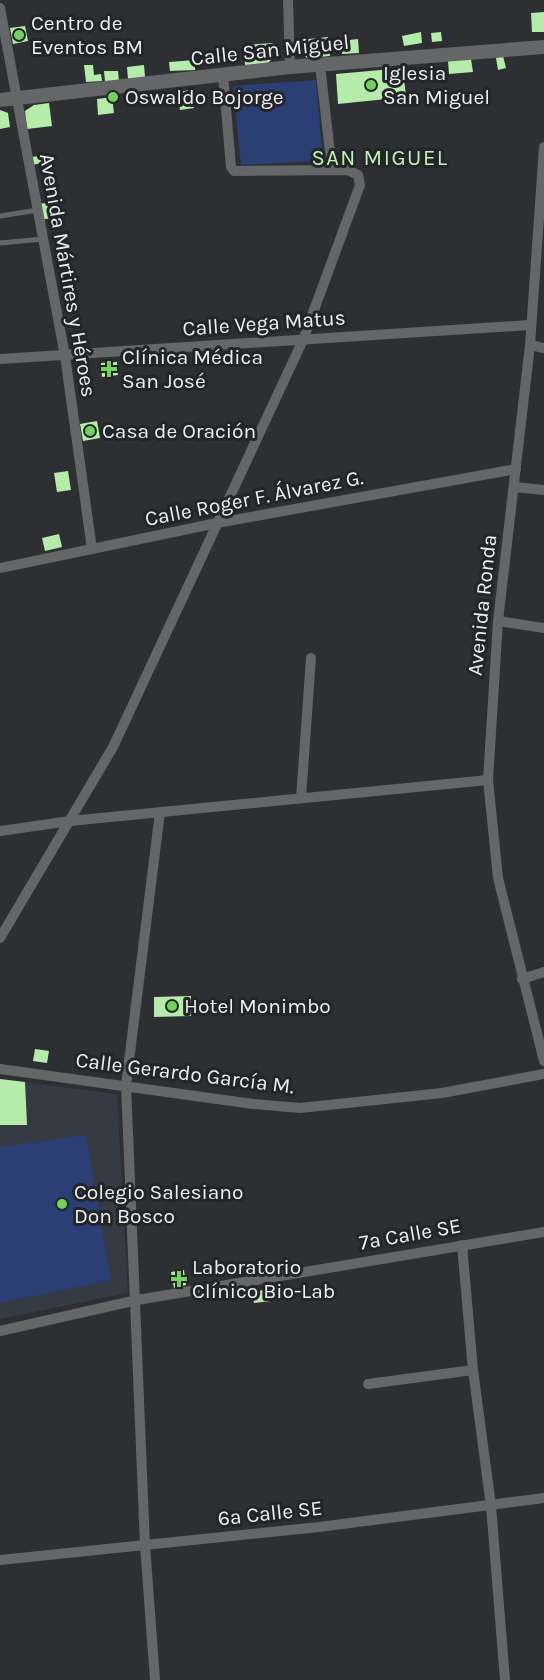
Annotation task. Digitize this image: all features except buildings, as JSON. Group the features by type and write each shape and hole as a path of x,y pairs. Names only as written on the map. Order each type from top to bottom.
{"street":[{"path":"288,0 290,67"},
{"name":"Avenida Mártires y Héroes","path":"0,8 64,356 92,549"},
{"name":"Calle San Miguel","path":"0,100 290,67 544,47"},
{"path":"320,65 332,170"},
{"path":"0,938 113,747 303,340 360,185 358,175 348,170 234,171 231,167 223,74"},
{"name":"Avenida Ronda","path":"544,147 530,345 498,621 488,780 498,878 544,1061"},
{"name":"Calle Vega Matus","path":"0,359 530,325"},
{"path":"530,345 544,348"},
{"name":"Calle Roger F. Álvarez G.","path":"0,568 217,523 516,469"},
{"path":"514,487 544,490"},
{"path":"498,621 544,628"},
{"path":"301,798 311,658"},
{"path":"0,831 70,821 488,780"},
{"path":"155,1680 145,1545 137,1300 126,1085 160,812"},
{"path":"522,979 544,972"},
{"name":"Calle Gerardo García M.","path":"0,1069 253,1104 300,1108 442,1093 544,1074"},
{"name":"7a Calle SE","path":"0,1331 137,1300 544,1232"},
{"path":"462,1245 473,1370 491,1506 505,1680"},
{"path":"368,1384 473,1370"},
{"name":"6a Calle SE","path":"0,1560 491,1506 544,1498"}],"lane":[{"path":"0,216 38,210"},
{"path":"0,243 43,239"}],"shaded area":[{"path":"316,80 323,161 241,165 233,86"},
{"name":"Colegio Salesiano Don Bosco","path":"0,1079 117,1094 128,1293 0,1319"},
{"path":"86,1135 111,1280 0,1303 0,1147"}],"place":[{"name":"Centro de Eventos BM","path":"19,35"},
{"name":"Iglesia San Miguel","path":"371,85"},
{"name":"Oswaldo Bojorge","path":"113,97"},
{"name":"Clínica Médica San José","path":"109,369"},
{"name":"Casa de Oración","path":"90,431"},
{"name":"Hotel Monimbo","path":"172,1006"},
{"name":"Colegio Salesiano Don Bosco","path":"62,1204"},
{"name":"Laboratorio Clínico Bio-Lab","path":"179,1279"}],"district":[{"name":"SAN MIGUEL","path":"380,158"}]}
